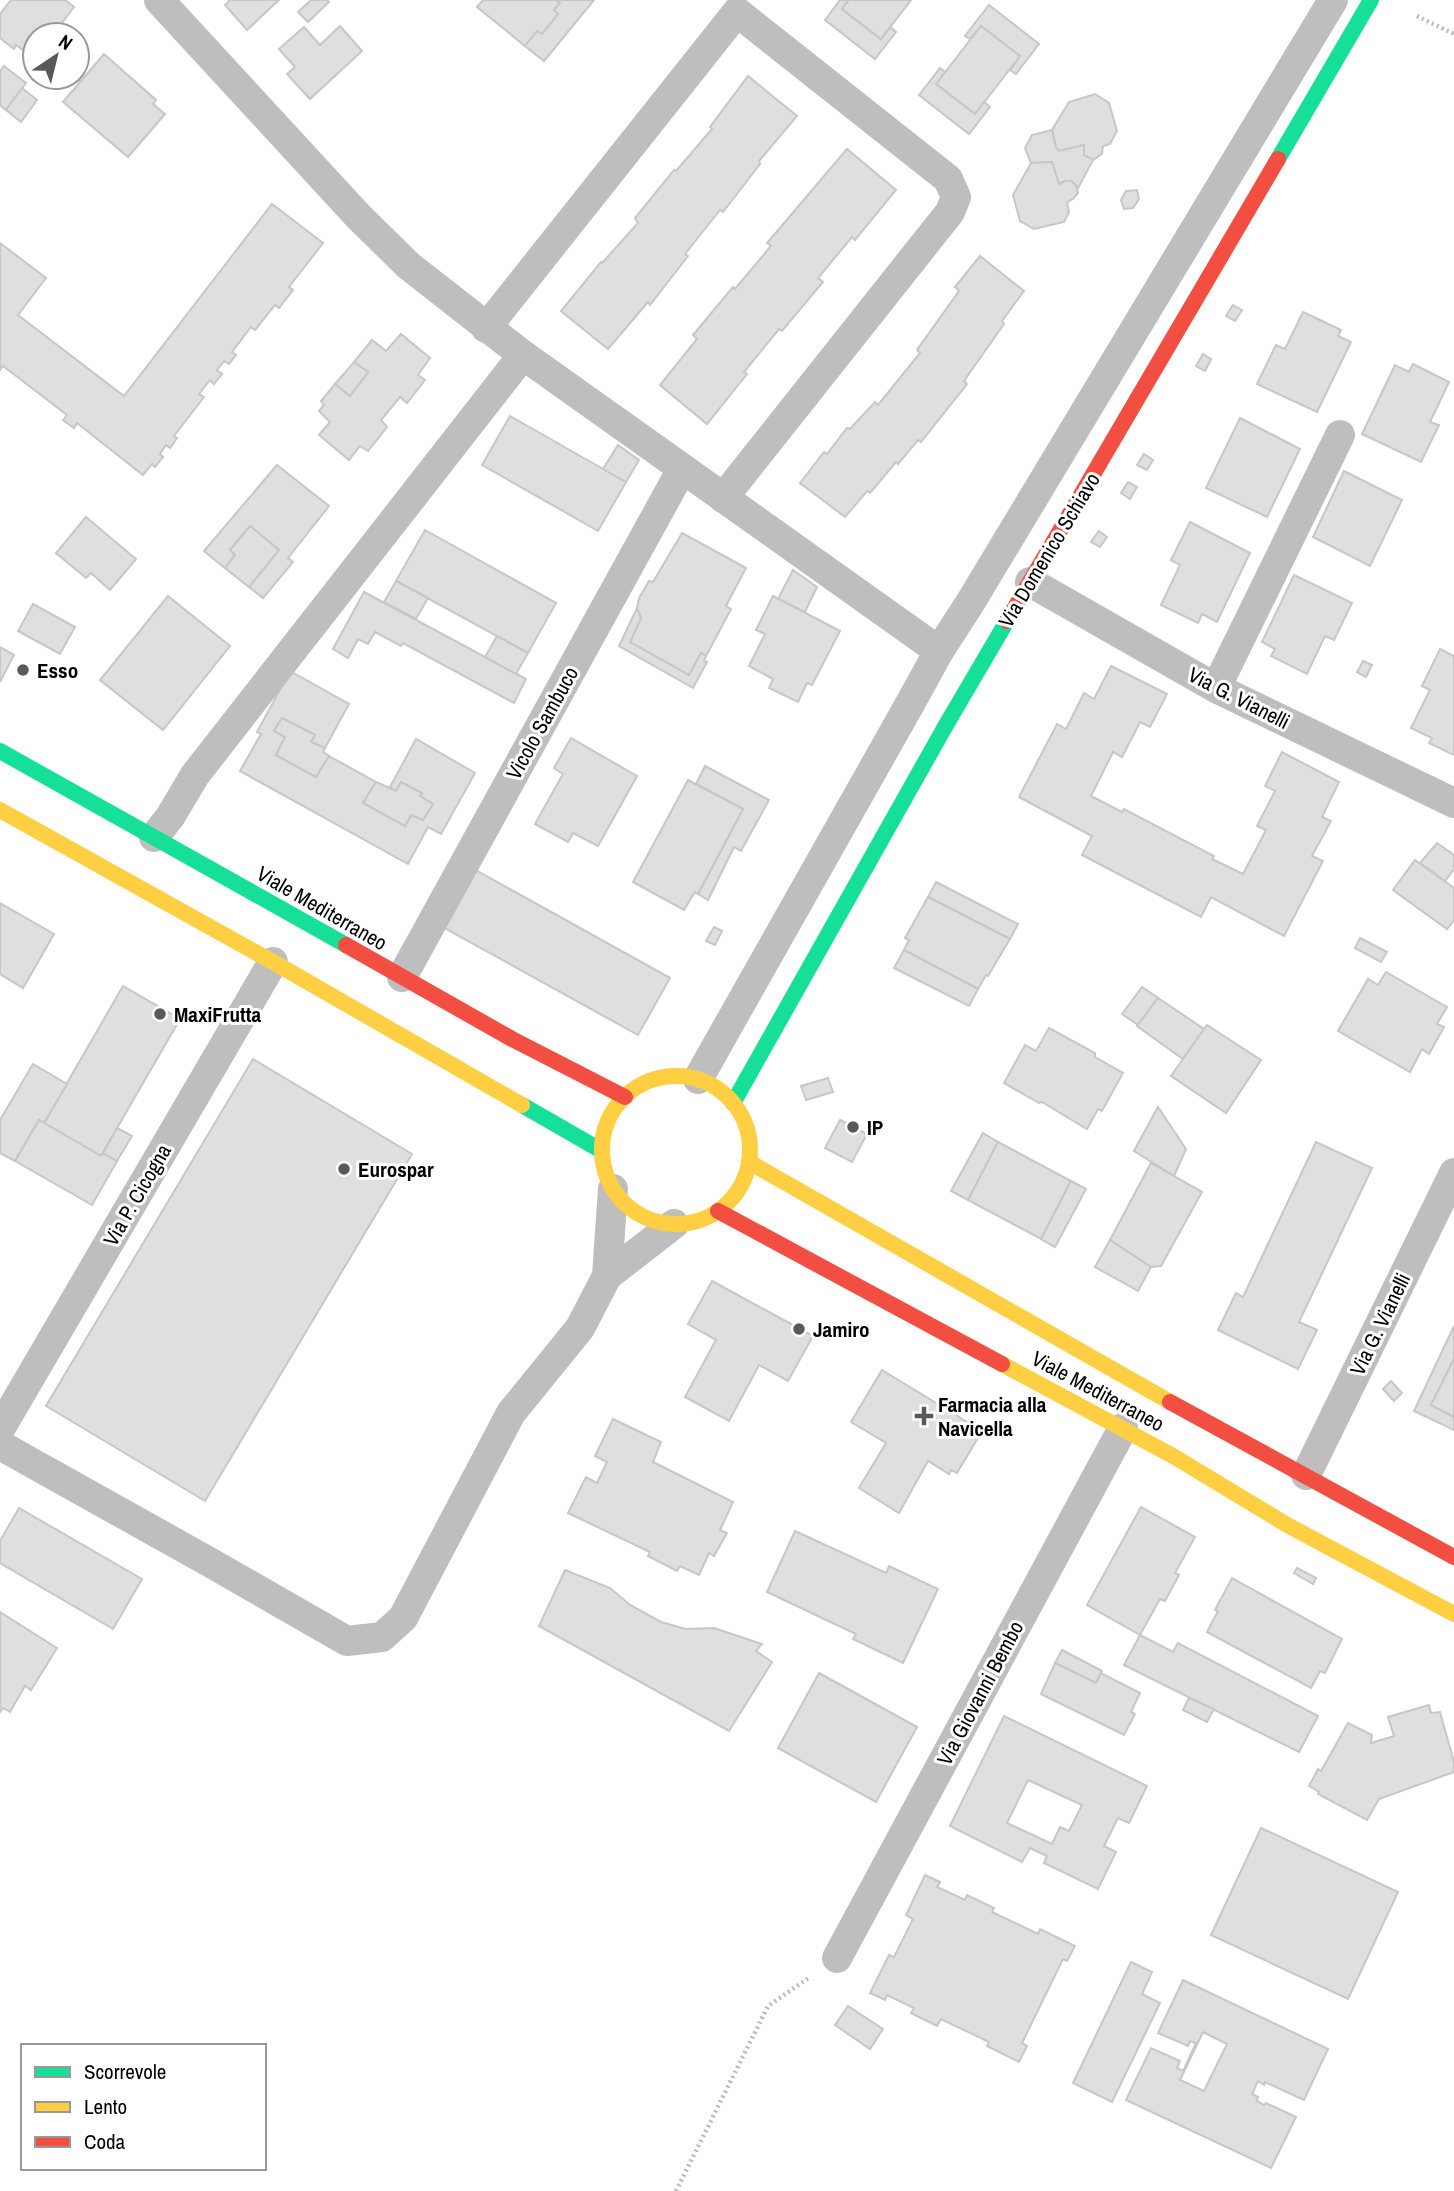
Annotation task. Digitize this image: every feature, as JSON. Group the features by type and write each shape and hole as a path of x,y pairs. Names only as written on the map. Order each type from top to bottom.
{"street":[{"path":"159,0 359,217 409,266 523,355 939,651"},
{"name":"Via Domenico Schiavo","path":"698,1079 939,651 1333,0"},
{"name":"Via Domenico Schiavo","path":"733,1103 946,725 1371,0"},
{"path":"486,328 737,12 948,179 956,197 950,212 723,498"},
{"path":"154,837 170,817 195,775 523,355"},
{"path":"1216,688 1340,435"},
{"name":"Vicolo Sambuco","path":"402,977 682,469"},
{"name":"Via G. Vianelli","path":"1030,582 1216,688 1454,803"},
{"name":"Viale Mediterraneo","path":"0,751 512,1039 625,1097"},
{"path":"0,810 274,962 602,1151"},
{"name":"Via P. Cicogna","path":"0,1429 274,962"},
{"path":"678,1076 698,1079 718,1088 733,1103 744,1121 750,1141 750,1162 744,1181 733,1198 718,1211 686,1224 652,1220 622,1201 613,1189 605,1169 602,1151 605,1131 613,1112 625,1097 641,1085 659,1078 678,1076"},
{"name":"Viale Mediterraneo","path":"750,1162 1144,1388 1454,1557"},
{"name":"Via G. Vianelli","path":"1306,1475 1454,1173"},
{"path":"0,1445 347,1641 382,1637 403,1618 511,1413 580,1328 607,1276 613,1189"},
{"name":"Viale Mediterraneo","path":"718,1211 1173,1456 1289,1526 1454,1614"},
{"path":"607,1276 674,1224"},
{"name":"Via Giovanni Bembo","path":"837,1958 1123,1429"}],"path":[{"path":"1417,16 1454,34"},
{"path":"676,2191 768,2006 837,1958"}],"building":[{"path":"11,0 65,0 74,7 64,21 21,21 21,49 16,45 14,49 0,38 0,14"},
{"path":"230,0 279,0 247,30 225,5"},
{"path":"311,0 329,2 308,22 298,12"},
{"path":"483,0 556,0 560,3 554,10 558,14 542,34 537,31 525,46 477,7"},
{"path":"556,0 594,0 544,61 525,46 537,31 542,34 558,14 554,10 560,3"},
{"path":"840,0 849,0 842,9 881,39 890,27 896,32 875,59 825,20"},
{"path":"849,0 911,0 881,39 842,9"},
{"path":"989,5 1039,44 1016,74 1010,70 1020,56 981,26 970,39 965,36"},
{"path":"340,26 362,51 310,99 287,74 295,67 279,49 304,27 320,45"},
{"path":"981,26 1020,56 975,114 936,84"},
{"path":"104,54 156,100 153,104 165,114 128,157 63,102 72,91 91,91 91,69"},
{"path":"4,66 21,79 21,90 6,110 0,105 0,71"},
{"path":"940,68 945,72 936,84 975,114 984,102 990,107 969,134 919,95"},
{"path":"748,76 797,116 759,161 760,164 723,212 720,210 685,254 688,256 650,305 648,302 608,349 561,311 601,262 638,223 635,218 712,129 710,127"},
{"path":"21,89 37,100 21,122 6,110"},
{"path":"1095,94 1109,103 1117,131 1110,144 1103,146 1102,154 1093,160 1084,155 1084,145 1059,151 1052,130 1069,102"},
{"path":"1052,130 1059,151 1084,145 1084,155 1093,160 1078,188 1071,181 1059,184 1052,162 1031,163 1025,148 1032,135"},
{"path":"847,149 896,190 855,240 852,237 818,278 823,282 782,331 779,329 707,424 660,385 697,339 693,335 771,246 767,243"},
{"path":"1052,162 1059,184 1071,181 1076,185 1078,193 1067,202 1069,212 1064,222 1034,229 1020,221 1013,195 1031,163"},
{"path":"1137,190 1139,199 1133,208 1124,209 1121,200 1126,191"},
{"path":"272,204 323,243 289,287 293,290 279,308 275,305 255,330 251,327 232,352 236,355 229,364 224,361 217,370 222,374 214,384 210,380 199,394 204,397 174,436 177,438 170,448 166,445 160,454 163,457 155,467 152,464 143,475 77,423 74,428 63,420 67,415 3,366 0,370 0,243 46,278 18,315 124,396"},
{"path":"980,256 1024,291 964,381 967,384 921,442 918,440 845,517 800,483 847,428 850,429 875,402 878,405 920,353 917,350 959,291 955,287"},
{"path":"1233,305 1242,310 1235,321 1226,316"},
{"path":"1303,312 1341,330 1338,336 1351,342 1317,412 1257,384 1276,345 1285,349"},
{"path":"401,334 430,358 418,375 425,380 407,403 400,397 381,420 387,427 368,451 360,446 349,460 319,435 330,422 319,411 324,405 321,401 335,384 350,396 368,372 354,362 372,340 386,351"},
{"path":"1203,354 1211,359 1205,371 1196,366"},
{"path":"354,362 368,372 350,396 335,384"},
{"path":"1413,364 1449,382 1430,422 1439,425 1421,462 1362,434 1395,365 1409,372"},
{"path":"510,416 626,482 598,531 482,465"},
{"path":"1240,418 1300,449 1267,517 1206,488"},
{"path":"618,445 639,460 626,482 603,469"},
{"path":"1144,454 1153,460 1147,470 1137,465"},
{"path":"277,465 329,506 288,558 293,562 263,598 249,587 279,550 250,526 230,550 235,555 225,568 204,551"},
{"path":"1344,471 1402,500 1370,566 1313,537"},
{"path":"1128,482 1137,487 1130,499 1121,493"},
{"path":"86,517 136,559 110,590 91,573 86,578 56,553"},
{"path":"1190,522 1250,553 1217,622 1202,614 1198,623 1161,605 1180,565 1171,560"},
{"path":"250,526 279,550 249,587 225,568 235,555 230,550"},
{"path":"425,530 556,603 528,653 396,581"},
{"path":"1099,531 1107,537 1100,547 1091,542"},
{"path":"682,533 746,568 726,606 731,609 706,656 701,653 689,675 630,642 641,618 637,608 639,598 649,581 653,582"},
{"path":"793,570 817,587 805,612 778,599"},
{"path":"1294,575 1352,603 1334,640 1325,636 1307,674 1271,656 1275,649 1262,642"},
{"path":"396,581 428,598 416,619 384,602"},
{"path":"364,592 526,679 514,703 403,643 401,646 375,632 368,644 358,639 348,658 333,649"},
{"path":"168,596 230,646 163,730 100,680"},
{"path":"773,596 840,631 812,685 807,683 798,702 769,688 773,679 749,666 765,634 756,630"},
{"path":"33,604 75,627 60,654 18,631"},
{"path":"637,608 641,618 630,642 689,675 701,653 706,656 704,661 707,662 693,688 619,646"},
{"path":"497,636 528,653 516,674 485,657"},
{"path":"0,647 14,655 0,682"},
{"path":"1440,649 1454,656 1454,755 1429,743 1432,738 1411,728 1430,690 1422,686"},
{"path":"1363,661 1372,665 1366,677 1357,672"},
{"path":"1111,666 1167,694 1150,727 1140,722 1122,757 1113,752 1091,796 1122,812 1124,809 1214,856 1212,859 1243,874 1266,830 1257,826 1275,791 1265,786 1282,752 1339,782 1322,817 1331,821 1312,856 1323,861 1284,936 1211,897 1201,917 1082,855 1092,836 1019,797 1057,724 1066,729 1084,693 1094,699"},
{"path":"290,671 349,704 325,748 311,742 315,735 282,718 274,731 285,737 276,755 316,777 329,756 376,782 363,803 405,826 411,815 423,820 433,804 420,796 422,793 401,782 396,791 390,787 416,739 475,773 441,834 428,827 408,864 240,771 261,734 257,732"},
{"path":"282,718 315,735 311,742 325,748 323,752 329,756 316,777 276,755 285,737 274,731"},
{"path":"571,738 637,776 598,846 573,833 568,842 535,824 563,774 554,768"},
{"path":"705,766 769,800 741,851 734,847 708,900 698,894 743,809 696,784"},
{"path":"688,780 743,809 698,894 695,892 684,910 633,882"},
{"path":"376,782 396,791 401,782 422,793 420,796 433,804 423,820 411,815 405,826 363,803"},
{"path":"1437,843 1454,855 1454,869 1445,881 1420,863"},
{"path":"1415,860 1454,888 1454,920 1447,929 1393,890"},
{"path":"472,868 670,978 638,1035 441,926"},
{"path":"936,882 1018,924 1010,939 928,897"},
{"path":"928,897 1010,939 978,989 904,950 909,940 905,938"},
{"path":"0,903 54,934 23,988 0,974"},
{"path":"714,927 722,931 715,945 706,941"},
{"path":"1360,938 1387,952 1381,962 1355,948"},
{"path":"904,950 978,989 969,1006 894,968"},
{"path":"1386,972 1447,1007 1437,1024 1444,1027 1429,1054 1422,1049 1410,1072 1338,1031 1368,979 1378,985"},
{"path":"123,986 180,1019 101,1156 44,1123"},
{"path":"1142,987 1158,998 1138,1025 1122,1014"},
{"path":"1158,998 1204,1029 1183,1059 1137,1026"},
{"path":"1207,1025 1261,1060 1226,1113 1171,1076"},
{"path":"1049,1028 1095,1053 1095,1057 1123,1073 1102,1111 1098,1109 1087,1129 1004,1083 1025,1045 1036,1051"},
{"path":"253,1059 412,1154 205,1501 46,1406"},
{"path":"33,1064 67,1084 44,1123 39,1120 15,1161 0,1153 0,1120"},
{"path":"828,1078 833,1092 806,1100 801,1086"},
{"path":"1158,1107 1186,1149 1174,1176 1134,1151"},
{"path":"39,1120 101,1156 103,1153 117,1161 92,1205 15,1161"},
{"path":"840,1120 867,1134 852,1162 825,1148"},
{"path":"117,1128 132,1136 117,1161 103,1153"},
{"path":"983,1133 998,1142 968,1200 951,1191"},
{"path":"998,1142 1071,1181 1041,1239 968,1200"},
{"path":"1316,1142 1372,1168 1299,1322 1317,1330 1298,1369 1218,1330 1236,1293 1243,1297"},
{"path":"1151,1163 1202,1192 1161,1266 1151,1267 1110,1240"},
{"path":"1071,1181 1086,1189 1055,1247 1041,1239"},
{"path":"1110,1240 1151,1267 1138,1291 1095,1267"},
{"path":"712,1281 813,1336 788,1381 759,1365 729,1421 685,1397 716,1340 688,1324"},
{"path":"1454,1326 1454,1359 1431,1405 1454,1417 1454,1430 1414,1411"},
{"path":"1454,1359 1454,1417 1431,1405"},
{"path":"882,1370 982,1431 957,1473 951,1470 949,1474 928,1461 899,1513 859,1488 886,1443 851,1422"},
{"path":"1391,1381 1402,1393 1394,1401 1383,1389"},
{"path":"613,1419 661,1442 653,1462 733,1502 720,1530 727,1533 714,1556 709,1553 699,1575 680,1566 677,1571 648,1556 650,1552 568,1513 586,1477 597,1483 607,1462 595,1456"},
{"path":"1141,1507 1195,1537 1175,1573 1179,1575 1165,1601 1160,1599 1140,1635 1087,1605"},
{"path":"19,1508 142,1579 113,1629 0,1563 0,1541"},
{"path":"795,1531 886,1573 889,1566 938,1589 903,1663 853,1639 856,1634 767,1592"},
{"path":"1297,1568 1316,1578 1313,1584 1294,1573"},
{"path":"565,1570 610,1588 630,1605 661,1622 686,1629 714,1628 762,1644 756,1651 772,1662 729,1731 539,1626"},
{"path":"1232,1578 1342,1639 1325,1673 1320,1671 1311,1688 1207,1632"},
{"path":"0,1612 57,1648 31,1690 25,1686 10,1712 3,1708 0,1712"},
{"path":"1140,1635 1173,1652 1178,1643 1318,1716 1299,1752 1124,1665"},
{"path":"1062,1650 1102,1671 1096,1683 1055,1663"},
{"path":"1055,1663 1096,1683 1101,1673 1140,1693 1131,1712 1135,1714 1124,1735 1041,1694"},
{"path":"819,1673 917,1727 876,1802 778,1748"},
{"path":"1189,1698 1214,1709 1207,1722 1183,1710"},
{"path":"1429,1705 1431,1713 1440,1712 1454,1762 1454,1772 1379,1799 1367,1820 1318,1794 1319,1792 1309,1786 1318,1769 1321,1771 1348,1723 1372,1735 1371,1743 1394,1736 1388,1717"},
{"path":"1004,1716 1147,1786 1129,1823 1118,1818 1104,1846 1116,1852 1098,1889 1044,1863 1047,1856 1030,1848 1022,1862 950,1826","holes":["1028,1780 1082,1805 1069,1831 1060,1827 1052,1844 1007,1823"]},
{"path":"1261,1828 1398,1892 1348,1999 1211,1935"},
{"path":"925,1875 940,1882 937,1887 965,1900 967,1895 994,1908 992,1912 1038,1934 1040,1929 1075,1946 1067,1961 1063,1959 1022,2043 1027,2046 1019,2062 987,2046 989,2042 941,2019 937,2026 911,2013 914,2008 887,1995 885,2000 870,1993 889,1955 894,1957 913,1919 906,1915"},
{"path":"1131,1962 1152,1972 1142,1994 1160,2003 1112,2102 1073,2083"},
{"path":"1183,1980 1328,2049 1304,2100 1258,2081 1252,2094 1258,2097 1257,2101 1296,2117 1271,2168 1126,2100 1151,2048 1180,2061 1177,2068 1183,2071 1196,2043 1190,2041 1188,2046 1158,2033","holes":["1203,2032 1227,2044 1204,2091 1180,2080"]},
{"path":"848,2006 883,2029 870,2049 835,2025"}],"traffic: fast":[{"path":"1278,159 1371,0"},
{"path":"733,1103 1007,621"},
{"path":"0,751 346,945"},
{"path":"522,1105 602,1151"}],"traffic: slow":[{"path":"0,810 522,1105"},
{"path":"676,1076 704,1082 728,1098 744,1122 750,1150 744,1178 728,1202 704,1218 676,1224 648,1218 624,1202 608,1178 602,1150 608,1122 624,1098 648,1082 676,1076"},
{"path":"749,1162 1170,1402"},
{"path":"1002,1364 1173,1456 1289,1526 1454,1614"}],"traffic: jam":[{"path":"1007,621 1278,159"},
{"path":"346,945 512,1039 625,1097"},
{"path":"718,1211 1002,1364"},
{"path":"1170,1402 1454,1557"}],"place":[{"name":"Esso","path":"23,670"},
{"name":"MaxiFrutta","path":"160,1014"},
{"name":"IP","path":"853,1127"},
{"name":"Eurospar","path":"344,1169"},
{"name":"Jamiro","path":"799,1329"},
{"name":"Farmacia alla Navicella","path":"924,1416"}]}
